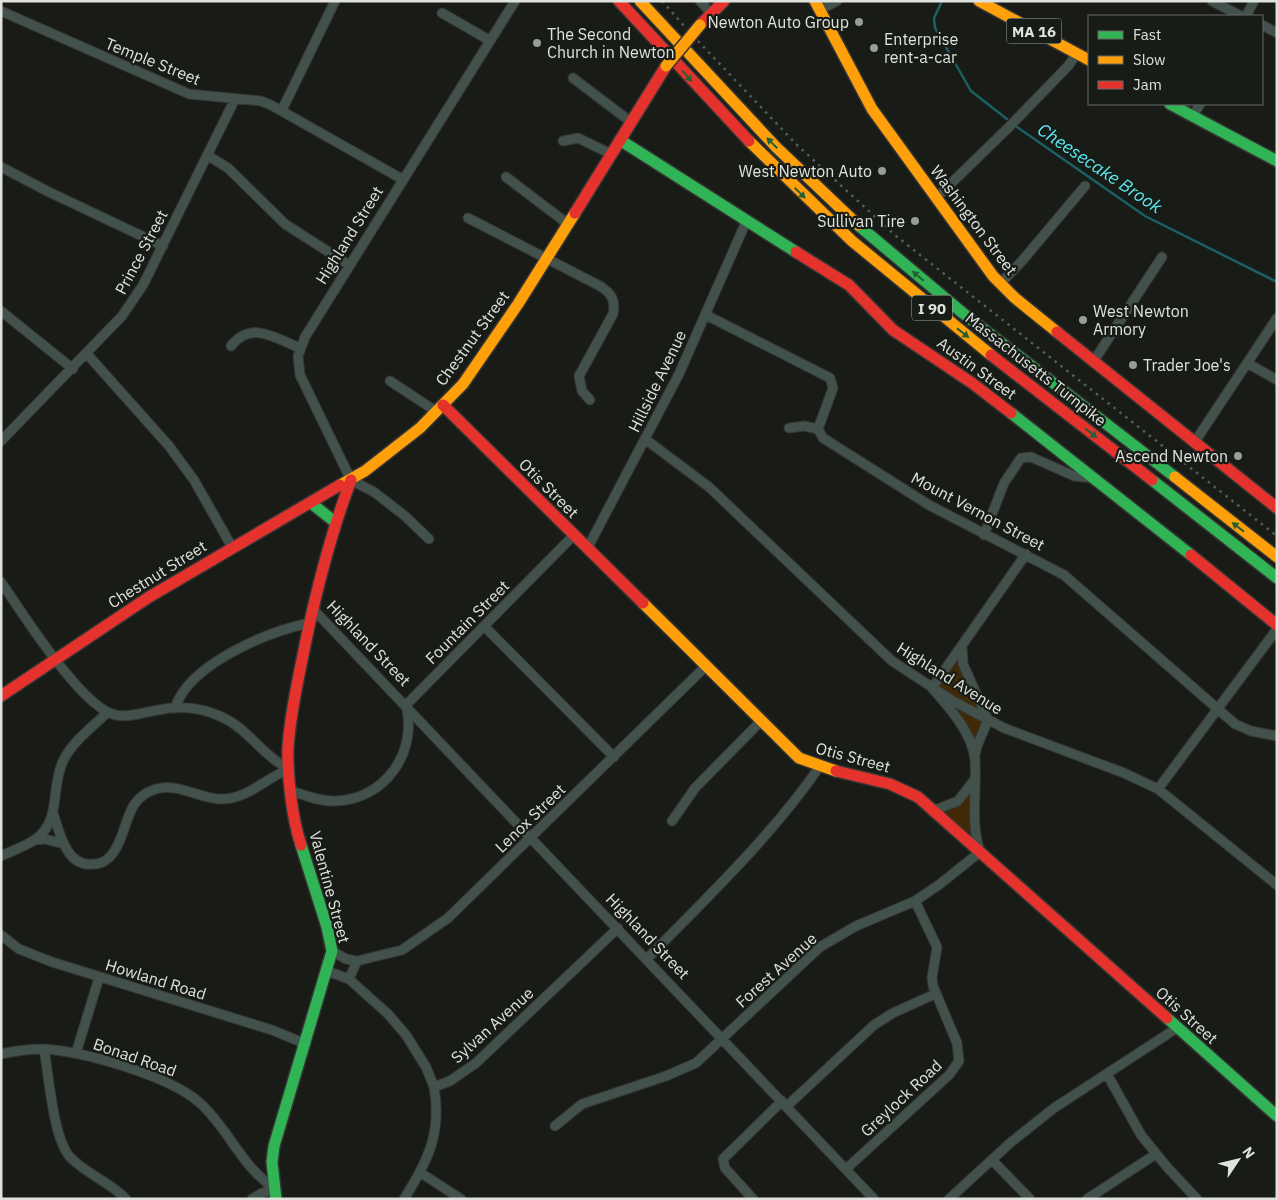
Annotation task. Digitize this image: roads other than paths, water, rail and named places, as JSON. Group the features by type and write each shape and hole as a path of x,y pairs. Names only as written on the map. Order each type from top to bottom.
{"main road":[{"name":"Massachusetts Turnpike","path":"619,1 752,146 871,258 934,310 1277,578"},
{"name":"Massachusetts Turnpike","path":"640,1 758,129 863,230 940,294 1277,557"},
{"name":"Chestnut Street","path":"1,696 149,597 351,480 388,455 440,409 473,369 518,304 666,66 700,25 724,1"},
{"name":"MA 16","path":"979,1 1088,59"},
{"name":"Washington Street","path":"817,6 872,109 975,255 1000,284 1093,362 1277,508"},
{"path":"1172,105 1277,161"},
{"name":"Austin Street","path":"620,140 849,286 904,338 948,365 1095,478 1277,627"},
{"name":"Otis Street","path":"440,409 574,535 705,667 799,758 820,766 896,785 918,797 935,810 1277,1116"},
{"name":"Highland Street","path":"312,608 335,522 351,480"},
{"path":"311,503 335,522"},
{"name":"Valentine Street","path":"276,1194 272,1162 274,1146 306,1044 332,951 324,919 303,858 289,769 292,713 312,608"}],"street":[{"path":"282,110 335,1"},
{"name":"Highland Street","path":"351,480 300,375 298,366 300,348 402,179 515,1"},
{"path":"700,1 711,13"},
{"path":"817,6 837,1"},
{"path":"1212,1 1239,15"},
{"path":"1247,15 1254,1"},
{"name":"Temple Street","path":"1,11 182,92 202,97 261,101 282,110 402,179"},
{"path":"442,13 490,40"},
{"path":"1263,26 1277,33"},
{"path":"936,198 1009,127 1069,65 1077,53"},
{"path":"573,78 631,122"},
{"name":"Prince Street","path":"1,441 73,369 122,316 143,285 235,99"},
{"path":"1193,116 1199,105"},
{"path":"563,140 578,138 611,154"},
{"path":"207,155 228,168 285,224 349,265"},
{"path":"1,166 49,192 163,246"},
{"path":"506,177 568,224"},
{"path":"1000,284 1022,262 1085,186"},
{"path":"468,218 607,290 615,305 614,314 579,376 582,391 590,400"},
{"name":"Hillside Avenue","path":"588,549 679,374 746,222"},
{"path":"1093,362 1162,257"},
{"path":"1,311 73,369"},
{"path":"706,315 830,378 833,388 818,429 804,426 789,428"},
{"path":"1194,443 1277,318"},
{"path":"231,346 242,335 259,332 300,348"},
{"path":"87,354 169,446 194,480 232,548"},
{"path":"1247,364 1277,380"},
{"path":"390,381 440,409"},
{"name":"Mount Vernon Street","path":"818,429 823,438 929,505 984,535 1026,554 1074,583 1219,710 1243,728 1277,736"},
{"name":"Highland Avenue","path":"645,439 709,487 880,652 932,688 988,720 1019,734 1130,775 1158,789 1277,885"},
{"path":"984,535 1004,483 1021,458 1031,457 1074,476 1095,478"},
{"path":"351,480 374,492 398,510 429,539"},
{"name":"Fountain Street","path":"406,705 574,535"},
{"path":"975,758 957,719 932,688 1026,554"},
{"path":"1,582 55,659 83,692 108,712 126,716 175,708 203,710 227,719 250,735 269,757 289,769"},
{"name":"Highland Street","path":"312,608 724,1039 874,1199"},
{"path":"175,708 187,688 228,654 262,637 308,623"},
{"path":"484,626 614,757"},
{"path":"1158,789 1219,710 1277,627"},
{"path":"962,646 963,664 988,720 977,746 975,758 974,830 980,852"},
{"name":"Lenox Street","path":"357,961 402,950 448,918 705,667"},
{"path":"291,791 334,801 363,796 376,788 397,768 403,755 409,730 406,705"},
{"path":"35,840 50,824 54,813 55,785 71,747 108,712"},
{"path":"672,821 695,788 761,721"},
{"path":"647,959 771,831 820,766"},
{"path":"54,813 64,844 79,863 97,864 113,854 133,804 148,792 167,788 224,799 248,793 272,777 289,769"},
{"path":"935,810 958,801 975,779"},
{"path":"1,856 35,840 45,839 64,844"},
{"name":"Forest Avenue","path":"555,1126 582,1104 683,1070 706,1056 820,947 856,926 915,901 980,852"},
{"name":"Greylock Road","path":"846,1169 955,1068 959,1061 957,1043 935,994 932,978 937,947 915,901"},
{"name":"Sylvan Avenue","path":"434,1087 450,1081 476,1063 618,928"},
{"name":"Howland Road","path":"1,935 18,949 32,955 99,978 272,1030 306,1044"},
{"path":"332,951 346,959 357,961 349,979"},
{"path":"327,970 349,979 388,1014 406,1035 426,1067 434,1087 437,1101 436,1126 432,1150 421,1173 404,1199"},
{"path":"76,1053 99,978"},
{"path":"753,1199 725,1168 722,1159 874,1025 894,1013 935,994"},
{"path":"949,1199 1010,1143 1054,1108 1177,1028"},
{"name":"Bonad Road","path":"1,1054 25,1049 76,1053 171,1084 201,1104 252,1172 276,1194"},
{"path":"44,1049 57,1126 65,1151 71,1158 116,1189 126,1199"},
{"path":"1107,1074 1141,1135 1198,1199"},
{"path":"1087,1199 1156,1154"},
{"path":"992,1160 1030,1199"},
{"path":"421,1173 461,1199"},
{"path":"252,1199 262,1192 276,1194"}],"waterway":[{"name":"Cheesecake Brook","path":"942,1 934,18 935,28 971,91 1007,119"},
{"name":"Cheesecake Brook","path":"1017,127 1145,216 1277,282"}],"railway":[{"path":"662,1 685,27"},
{"path":"698,41 797,145 896,236 1277,536"}],"place":[{"name":"Newton Auto Group","path":"859,22"},
{"name":"The Second Church in Newton","path":"537,43"},
{"name":"Enterprise rent-a-car","path":"874,48"},
{"name":"West Newton Auto","path":"882,171"},
{"name":"Sullivan Tire","path":"915,221"},
{"name":"West Newton Armory","path":"1083,320"},
{"name":"Trader Joe's","path":"1133,365"},
{"name":"Ascend Newton","path":"1238,456"}]}
